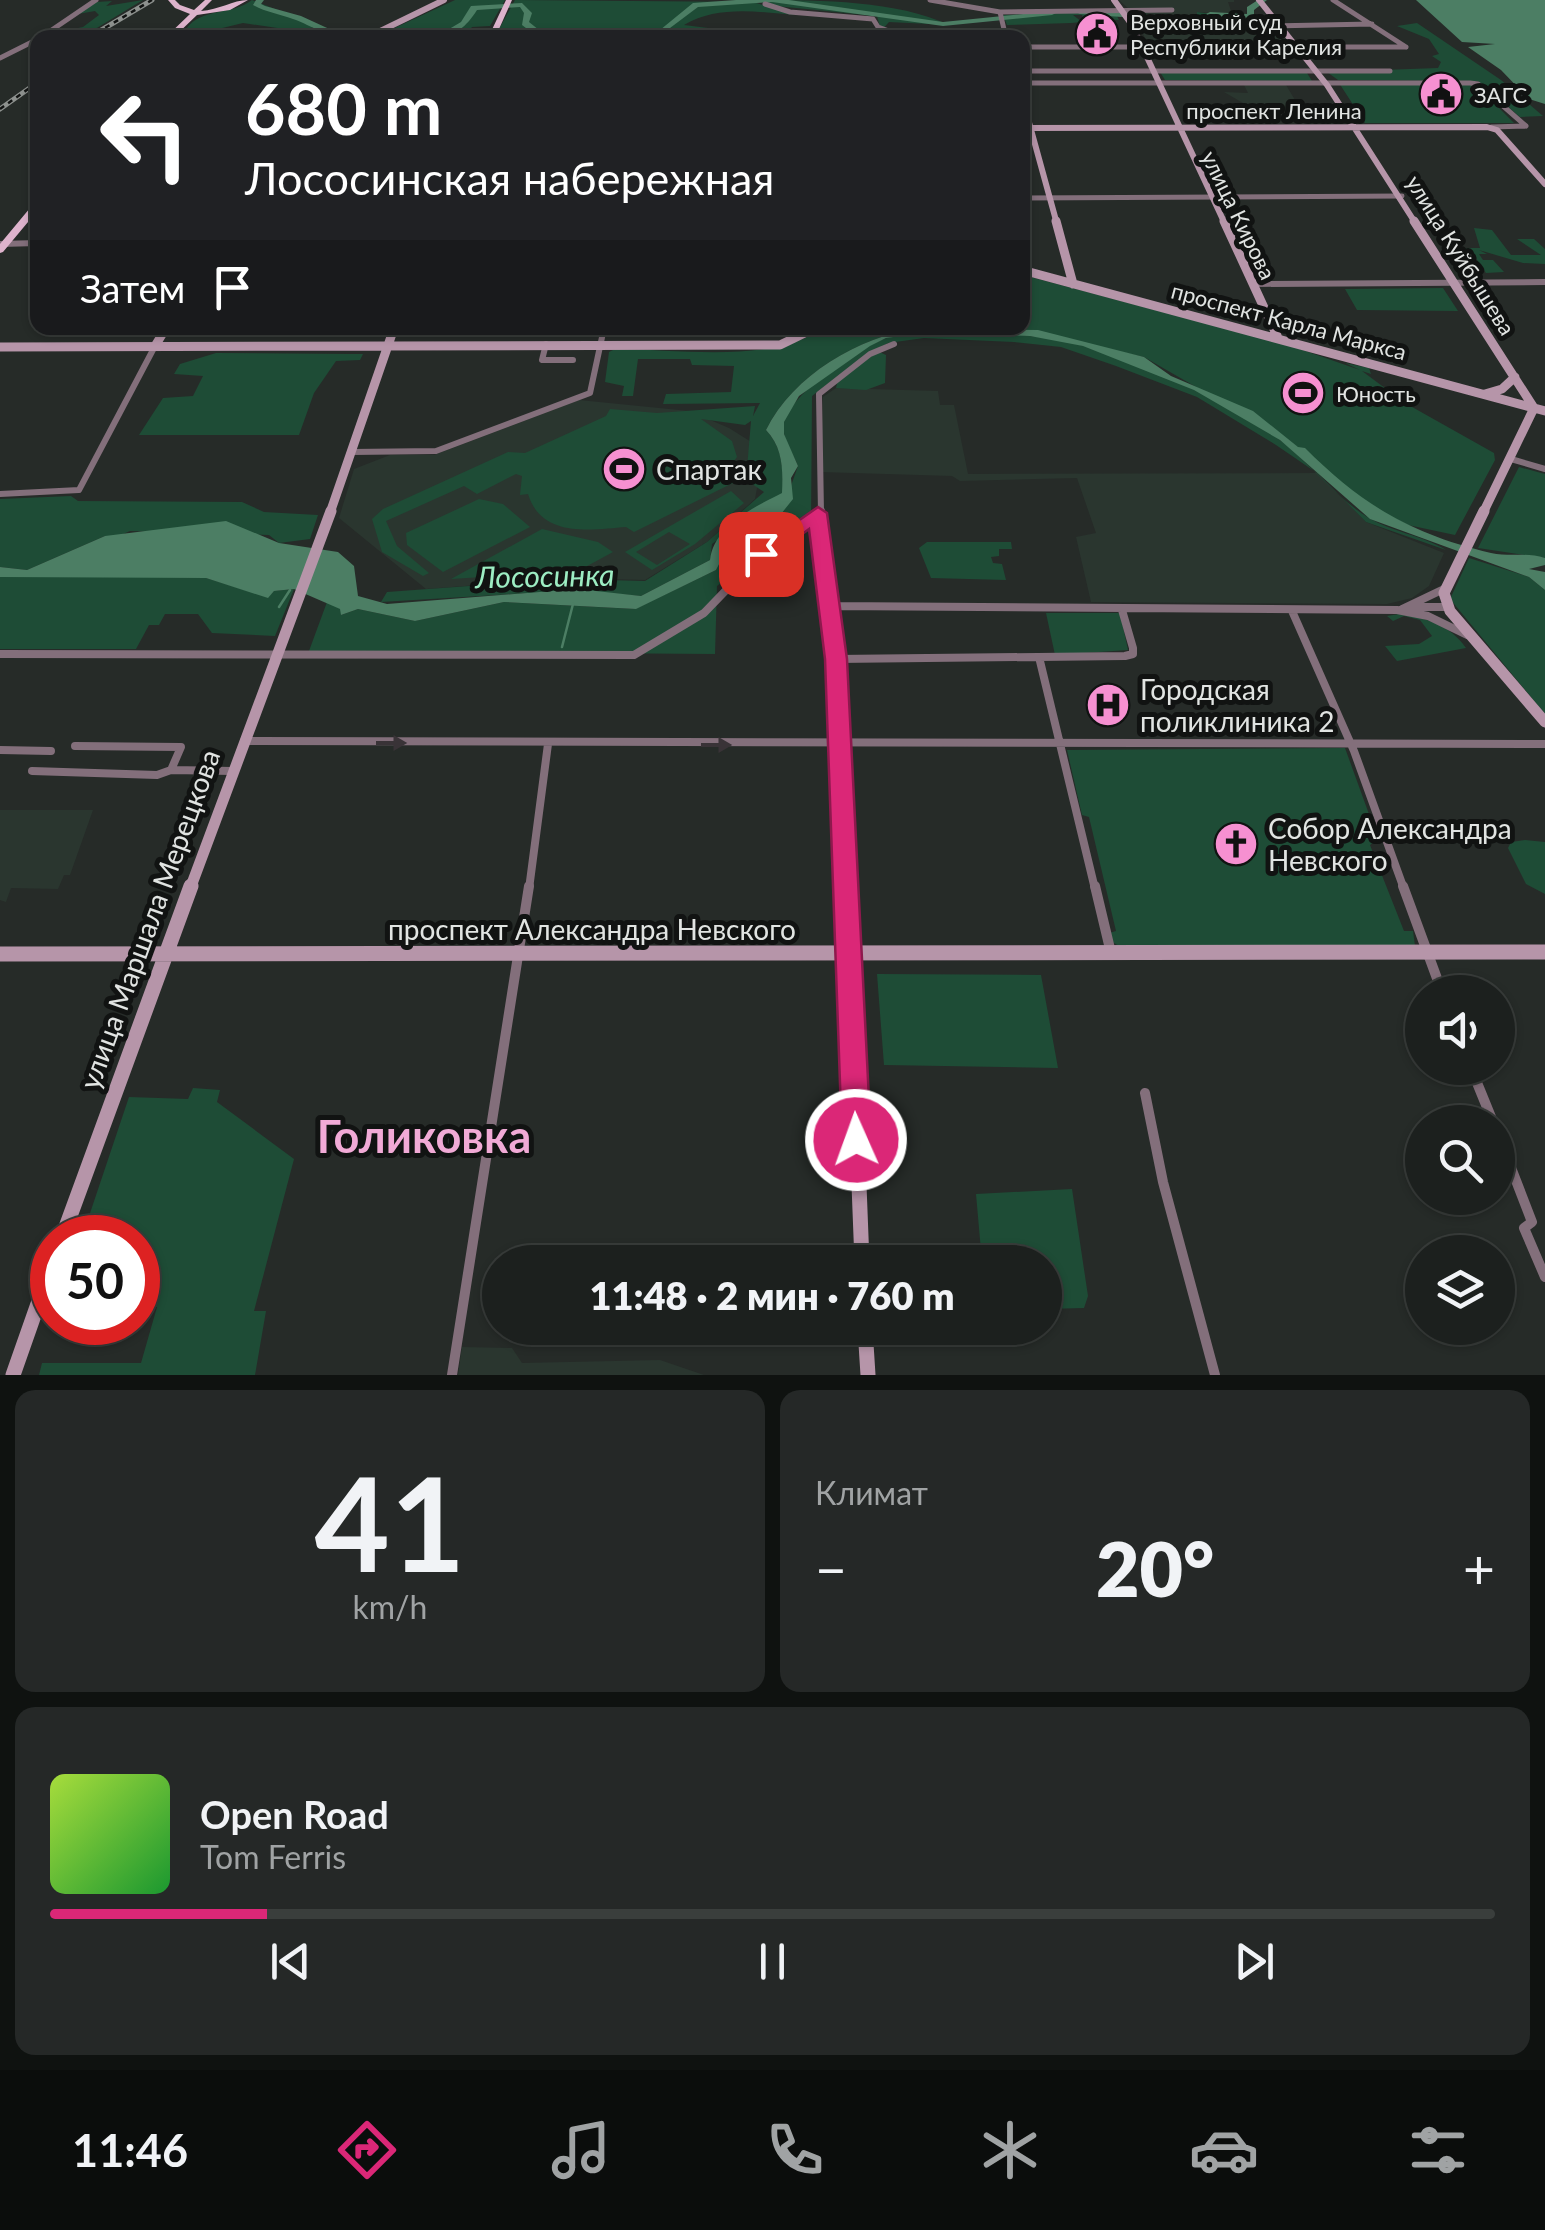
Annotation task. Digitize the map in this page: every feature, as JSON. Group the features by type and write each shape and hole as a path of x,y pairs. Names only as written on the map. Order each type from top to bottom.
{"main road":[{"path":"178,30 209,0"},
{"path":"173,1 191,15 228,9 245,0"},
{"path":"382,30 444,0"},
{"path":"494,30 509,0"},
{"name":"улица Кирова","path":"1114,0 1124,13 1278,338"},
{"name":"улица Куйбышева","path":"1260,0 1318,71 1539,410"},
{"path":"1490,127 1545,184"},
{"name":"проспект Ленина","path":"1030,128 1490,127"},
{"path":"1030,141 1073,284"},
{"path":"2,246 30,213"},
{"name":"проспект Карла Маркса","path":"1030,272 1539,410"},
{"path":"156,346 162,335"},
{"name":"улица Маршала Мерецкова","path":"71,1215 233,770 282,654 392,335"},
{"path":"0,347 780,345 806,335"},
{"path":"1484,394 1502,389 1515,377"},
{"path":"1539,410 1446,588 1449,609 1545,722"},
{"name":"проспект Александра Невского","path":"0,954 1545,952"},
{"path":"850,953 861,1245"},
{"path":"14,1375 30,1328"},
{"path":"867,1345 868,1375"}],"street":[{"path":"51,30 96,0"},
{"path":"930,0 1001,17 1172,10"},
{"path":"1030,47 1406,47 1333,0"},
{"path":"765,4 790,12 873,19 886,30"},
{"path":"1001,17 1004,30"},
{"path":"1268,26 1372,24"},
{"path":"0,58 30,43"},
{"path":"1030,71 1390,70"},
{"path":"1030,83 1325,82"},
{"name":"проспект Ленина","path":"1325,82 1478,84 1526,126 1490,127"},
{"path":"1030,198 1402,196"},
{"path":"2,246 30,244"},
{"path":"1253,284 1545,282"},
{"path":"352,452 426,451 590,392 603,335"},
{"path":"546,344 542,360 572,360"},
{"path":"850,953 836,659 818,513 819,394 870,354 894,344"},
{"path":"0,494 79,490 156,346"},
{"path":"1511,459 1545,469"},
{"path":"0,654 634,655 704,613 761,554 818,513"},
{"path":"1412,610 1446,588"},
{"path":"832,606 1449,609"},
{"path":"836,659 1134,654 1122,610"},
{"path":"1292,610 1351,745 1436,975"},
{"path":"1412,610 1471,637"},
{"path":"1039,657 1110,953"},
{"path":"244,741 841,746 1545,744"},
{"path":"452,1375 548,744"},
{"path":"75,746 182,747 171,770"},
{"path":"0,750 50,750"},
{"path":"32,771 157,775 171,770 233,770"},
{"path":"1145,1092 1163,1182 1215,1375"},
{"path":"1515,1171 1539,1223 1524,1228 1545,1277"}],"shaded area":[{"path":"143,0 94,30 68,30 83,27 99,15 95,11 78,14 97,2 112,1 106,6"},
{"path":"252,0 308,22 314,30 243,23 214,30 186,29 200,17"},
{"path":"455,0 505,0 490,26 470,30 390,30"},
{"path":"515,0 753,2 796,15 724,12 684,25 724,30 498,30"},
{"path":"757,0 881,6 949,25 889,22 881,30 877,16 776,6"},
{"path":"1119,0 1234,2 1228,2 1232,14 1197,12 1198,18 1177,23 1151,19 1144,11 1130,10"},
{"path":"1416,0 1545,0 1545,104 1529,99 1501,70 1468,47 1495,44 1462,42"},
{"path":"1114,10 1119,20 1088,18 1084,22 1082,15 1073,15 1082,22 1007,25 1003,15"},
{"path":"1130,10 1176,23 1197,18 1197,12 1280,23 1141,29"},
{"path":"1238,22 1279,25 1292,44 1148,45 1141,29"},
{"path":"1417,23 1501,80 1543,116 1520,117 1478,81 1338,80 1327,72 1438,68 1441,62 1432,56 1439,54 1429,39 1397,26"},
{"path":"1160,72 1307,73 1312,81 1165,80"},
{"path":"1339,83 1476,85 1514,123 1365,123"},
{"path":"1244,85 1286,85 1301,110 1255,110 1224,92 1248,93"},
{"path":"1474,228 1492,230 1511,255 1541,255 1517,239 1534,239 1545,249 1545,264 1523,263 1479,250 1487,254 1479,254 1483,260 1493,260 1504,272 1486,273 1473,254 1451,248 1480,248"},
{"path":"1030,277 1291,346 1360,370 1345,363 1369,368 1371,374 1362,371 1405,403 1494,453 1495,460 1455,535 1408,525 1364,503 1290,441 1144,357 1030,332"},
{"path":"1443,288 1458,311 1357,310 1345,289"},
{"path":"1030,330 1038,330 1144,357 1171,376 1253,411 1389,515 1436,537 1491,553 1545,558 1545,565 1529,569 1545,572 1545,590 1529,577 1370,519 1280,440 1194,390 1083,346 1030,336 994,335 1030,335"},
{"path":"811,335 889,335 830,362 810,376 778,410 766,430 779,452 783,493 712,544 710,560 641,596 578,590 381,602 387,592 567,579 645,581 707,542 764,492 746,480 751,421 745,425 701,419 732,441 737,457 725,473 737,481 634,532 626,527 585,530 557,525 535,509 528,494 520,495 522,476 516,474 477,494 464,486 386,521 397,546 429,573 423,576 382,552 372,519 383,509 508,452 525,453 606,416 610,409 657,413 755,406 753,416 760,403 663,404 666,394 731,392 734,366 692,365 690,359 638,359 633,396 622,396 624,386 605,382 609,352 615,349 744,351"},
{"path":"889,335 908,335 886,338 870,346 799,396 784,422 784,434 798,466 791,478 793,499 781,514 747,531 727,549 716,570 636,609 504,602 415,621 358,609 341,615 340,609 294,589 274,591 268,598 206,578 0,577 0,567 27,570 105,536 226,521 279,543 338,552 354,566 358,596 387,604 578,589 641,596 710,560 727,528 748,511 782,493 779,452 766,430 778,410 810,376 873,340"},
{"path":"893,336 1030,336 1127,359 1190,386 1249,419 1314,471 1197,397 1061,347 924,338 888,343 875,350 886,355 885,383 866,390 836,388 839,375 812,396 811,526 799,520 717,586 715,654 309,651 327,602 341,609 341,615 358,609 415,621 504,602 635,609 716,570 727,549 747,531 781,514 798,466 783,427 789,411 826,373 872,344"},
{"path":"216,353 363,354 360,360 336,361 314,393 299,435 139,435 163,398 193,396 203,376 174,374 180,364"},
{"path":"836,388 938,391 940,405 954,405 968,474 1317,473 1366,522 1444,553 1429,586 1412,598 1387,604 1091,602 1076,537 1096,533 1077,478 960,481 952,476 820,472 823,397"},
{"path":"579,400 689,411 729,428 764,450 755,499 707,542 645,580 567,578 426,589 339,518 354,469 390,455 434,455"},
{"path":"1519,467 1545,474 1545,558 1478,548"},
{"path":"731,491 744,503 695,544 652,570 625,552","holes":["669,532 690,544 657,565 636,552"]},
{"path":"1339,495 1378,523 1446,550 1366,522"},
{"path":"71,496 78,501 242,502 264,512 318,515 310,539 279,543 269,535 130,531 114,538 105,536 27,570 0,567 0,499"},
{"path":"479,499 503,504 530,527 443,572 407,545 406,533"},
{"path":"542,529 598,542 613,552 578,571 451,579"},
{"path":"927,542 1011,542 1012,549 999,549 999,556 991,557 993,563 1002,564 1006,580 931,578 919,548"},
{"path":"1469,558 1529,577 1545,590 1545,714 1450,599"},
{"path":"0,577 206,578 268,597 274,591 294,589 275,636 212,633 198,614 165,614 159,625 149,625 136,649 0,649"},
{"path":"1046,613 1120,613 1128,650 1055,655"},
{"path":"1399,614 1437,624 1466,648 1397,661 1385,646 1419,644 1432,636 1420,620 1404,616 1393,621 1387,616"},
{"path":"1345,748 1378,839 1370,845 1404,931 1413,931 1415,946 1121,947 1112,942 1109,933 1116,931 1089,817 1082,815 1067,750"},
{"path":"0,810 93,810 70,875 64,875 58,889 11,888 6,902 0,900"},
{"path":"1511,842 1545,842 1545,894 1526,884 1508,848"},
{"path":"877,974 1041,975 1058,1068 884,1065"},
{"path":"193,1088 220,1090 217,1102 294,1159 254,1311 266,1311 255,1375 39,1375 42,1363 141,1363 146,1345 160,1345 160,1215 89,1215 129,1097 188,1099"},
{"path":"1072,1189 1088,1296 1084,1308 1062,1309 1062,1245 980,1245 976,1194"},
{"path":"462,1347 512,1348 522,1363 660,1360 704,1375 458,1375"}],"waterway":[{"path":"260,0 257,5 323,30"},
{"path":"665,30 696,5 772,0 943,24 1052,13"},
{"path":"1080,12 1138,16 1157,25 1175,27 1214,22 1210,14 1251,17 1250,9 1263,0"},
{"path":"453,30 464,24 474,8 522,5 528,13 525,23 534,30"},
{"path":"279,607 290,590"},
{"name":"Лососинка","path":"562,647 573,604"}],"railway":[{"path":"101,30 152,0"},
{"path":"0,109 30,88"}],"place":[{"name":"Верховный суд Республики Карелия","path":"1097,34"},
{"name":"ЗАГС","path":"1441,94"},
{"name":"Юность","path":"1303,393"},
{"name":"Спартак","path":"624,469"},
{"name":"Городская поликлиника 2","path":"1108,705"},
{"name":"Собор Александра Невского","path":"1236,844"}],"district":[{"name":"Голиковка","path":"424,1136"}],"route":[{"path":"761,554 818,513 832,606 841,739 856,1140"}]}
